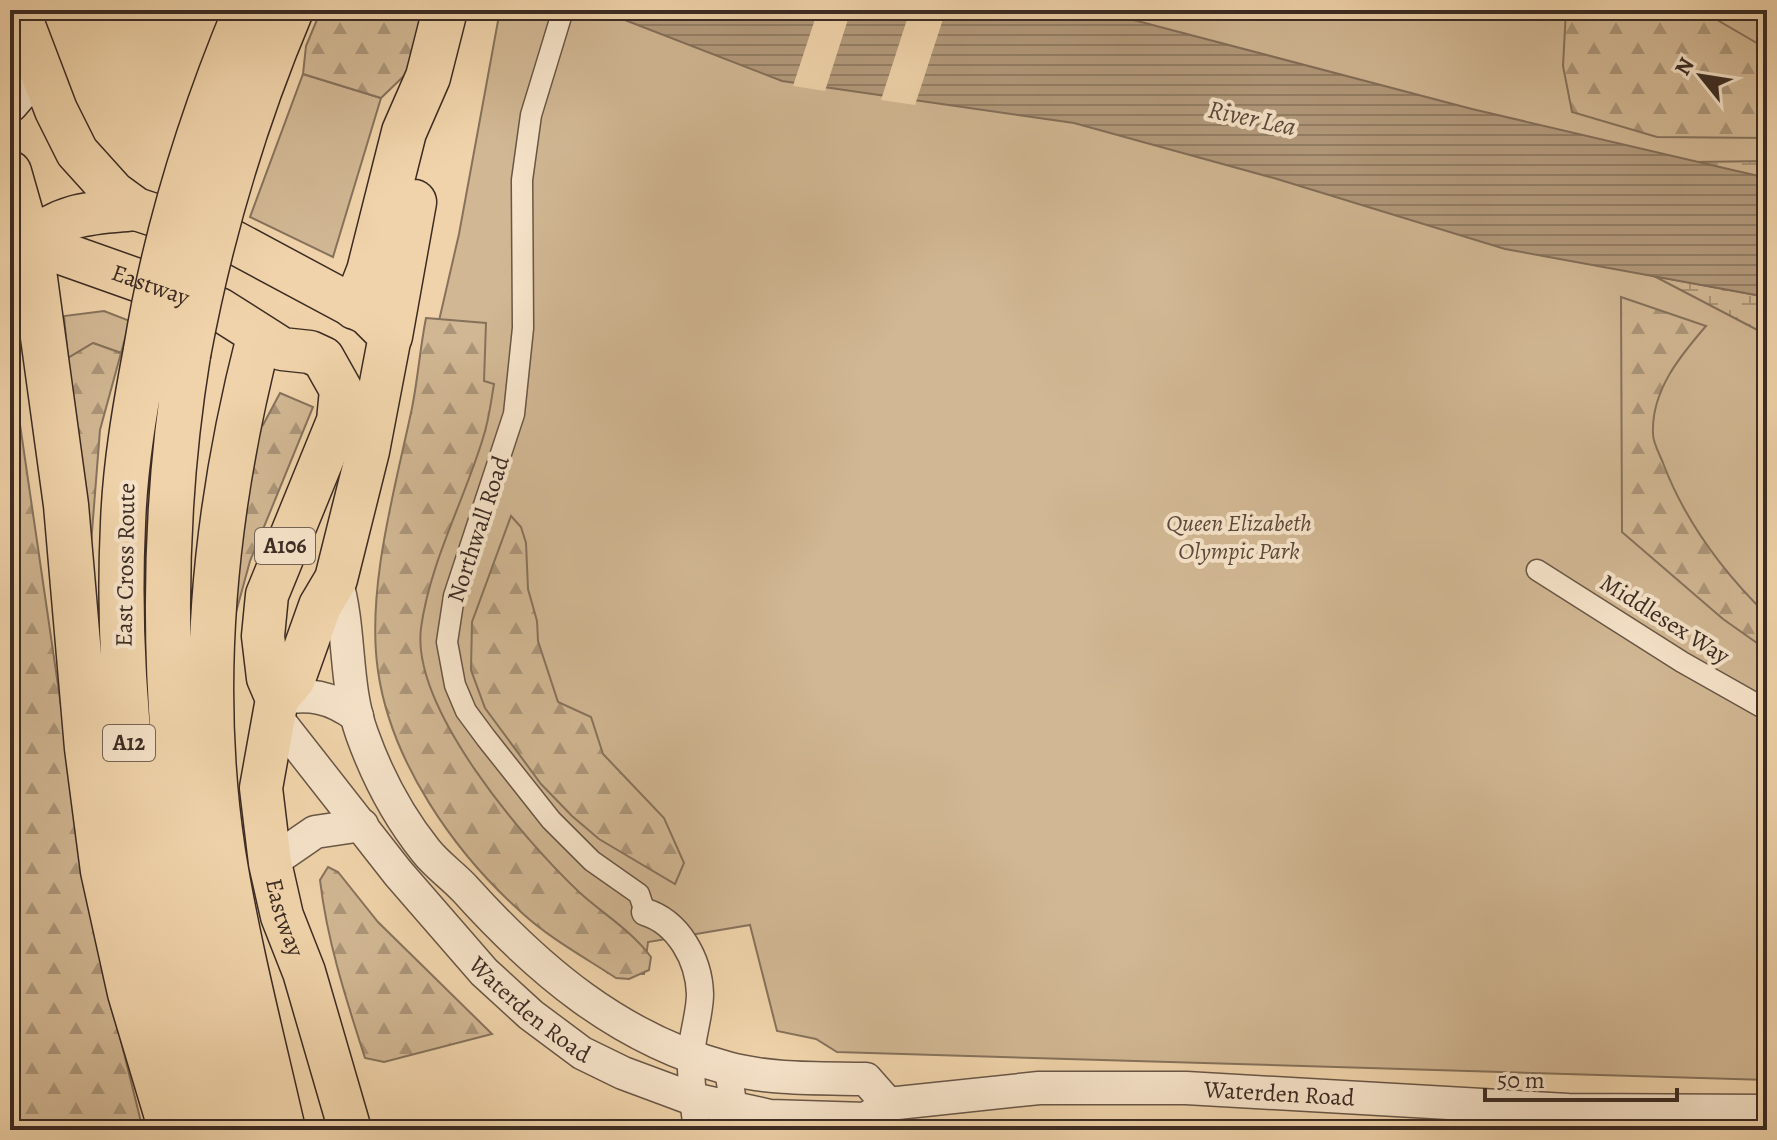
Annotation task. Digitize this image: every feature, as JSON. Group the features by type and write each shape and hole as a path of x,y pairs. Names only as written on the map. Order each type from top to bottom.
{"highway":[{"name":"East Cross Route","path":"240,1130 190,882 170,710 165,623 174,452 167,353 165,250 215,88 246,10"},
{"name":"East Cross Route","path":"200,1130 152,918 127,728 121,633 128,457 226,193 264,77 291,10"},
{"path":"355,307 369,271 404,132 428,77 445,10"},
{"path":"390,336 426,138 428,77"},
{"name":"A12","path":"20,239 66,505 89,763 103,871 130,993 171,1130"},
{"path":"259,337 240,409 221,523 213,626 213,737 221,837 233,908 283,1130"}],"main road":[{"path":"19,13 25,72 77,152 114,193 136,209 230,240 355,307 380,323 390,336"},
{"path":"10,104 25,72"},
{"path":"10,172 20,239 67,218 136,209"},
{"name":"Eastway","path":"20,239 219,309 282,349 310,352"},
{"path":"230,240 249,276 257,307 259,337"},
{"path":"310,352 355,307"},
{"name":"Eastway","path":"350,1130 304,972 282,916 270,863 261,788 276,708 294,679 320,606 336,579 368,451 390,336"},
{"name":"A106","path":"276,708 266,665 263,626 267,595 338,421 341,390 323,358 310,352"}],"street":[{"name":"Northwall Road","path":"563,10 531,115 522,180 523,328 514,414 454,596 447,642 460,697 486,738 551,820 600,868 639,894 645,912 666,920 678,934 692,962 700,994 691,1056 695,1114"},
{"name":"Middlesex Way","path":"1537,570 1682,662 1767,710"},
{"name":"Waterden Road","path":"336,579 345,616 348,671 357,716 383,787 427,853 517,947 597,1011 640,1035 728,1069 784,1076 866,1079 888,1104"},
{"path":"276,708 316,696 337,701 357,716"},
{"name":"Waterden Road","path":"276,708 398,873 484,972 531,1015 603,1064 695,1114 736,1120 770,1116 866,1119 888,1104 1039,1088 1186,1088 1568,1110 1767,1111"},
{"path":"270,863 315,832 362,825"},
{"path":"728,1069 736,1120"}],"green space":[{"path":"321,10 423,10 408,72 381,98 303,74 306,46"},
{"name":"Queen Elizabeth Olympic Park","path":"500,10 1767,10 1767,1080 837,1052 816,1039 777,1031 750,925 648,942 644,974 608,973 556,927 503,819 417,690 381,572 459,234"},
{"path":"1566,10 1700,10 1767,49 1767,138 1657,137 1572,112 1563,66"},
{"path":"303,74 381,98 333,257 250,217"},
{"path":"1767,161 1767,178 1693,162"},
{"path":"1654,276 1767,297 1767,335"},
{"path":"1621,297 1706,326 1686,349 1662,389 1654,418 1653,438 1672,484 1694,525 1735,581 1767,615 1767,650 1723,619 1622,532"},
{"path":"104,311 130,321 121,353 93,343 68,358 64,316"},
{"path":"426,318 486,323 484,381 494,384 483,438 425,603 421,628 423,660 434,696 475,770 529,840 579,892 635,939 651,957 649,970 629,979 616,978 543,930 472,862 429,803 411,771 385,705 375,639 379,573 414,397"},
{"path":"93,343 121,353 100,430 90,557 68,358"},
{"path":"10,356 94,932 143,1130 10,1130"},
{"path":"280,393 313,407 250,561 235,616 231,548 253,423 263,425"},
{"path":"511,516 521,527 526,543 528,589 537,621 538,641 558,702 591,717 603,754 664,818 684,863 675,884 599,839 572,816 541,784 485,708 471,670 472,622"},
{"path":"328,867 338,872 378,922 492,1034 384,1062 365,1058 327,925 320,880"}],"water":[{"name":"River Lea","path":"599,10 1107,13 1472,109 1767,178 1767,297 1505,249 1277,179 1074,123 782,81"}],"pier":[{"path":"818,10 851,10 825,91 793,86"},
{"path":"910,10 946,10 915,105 881,100"}]}
